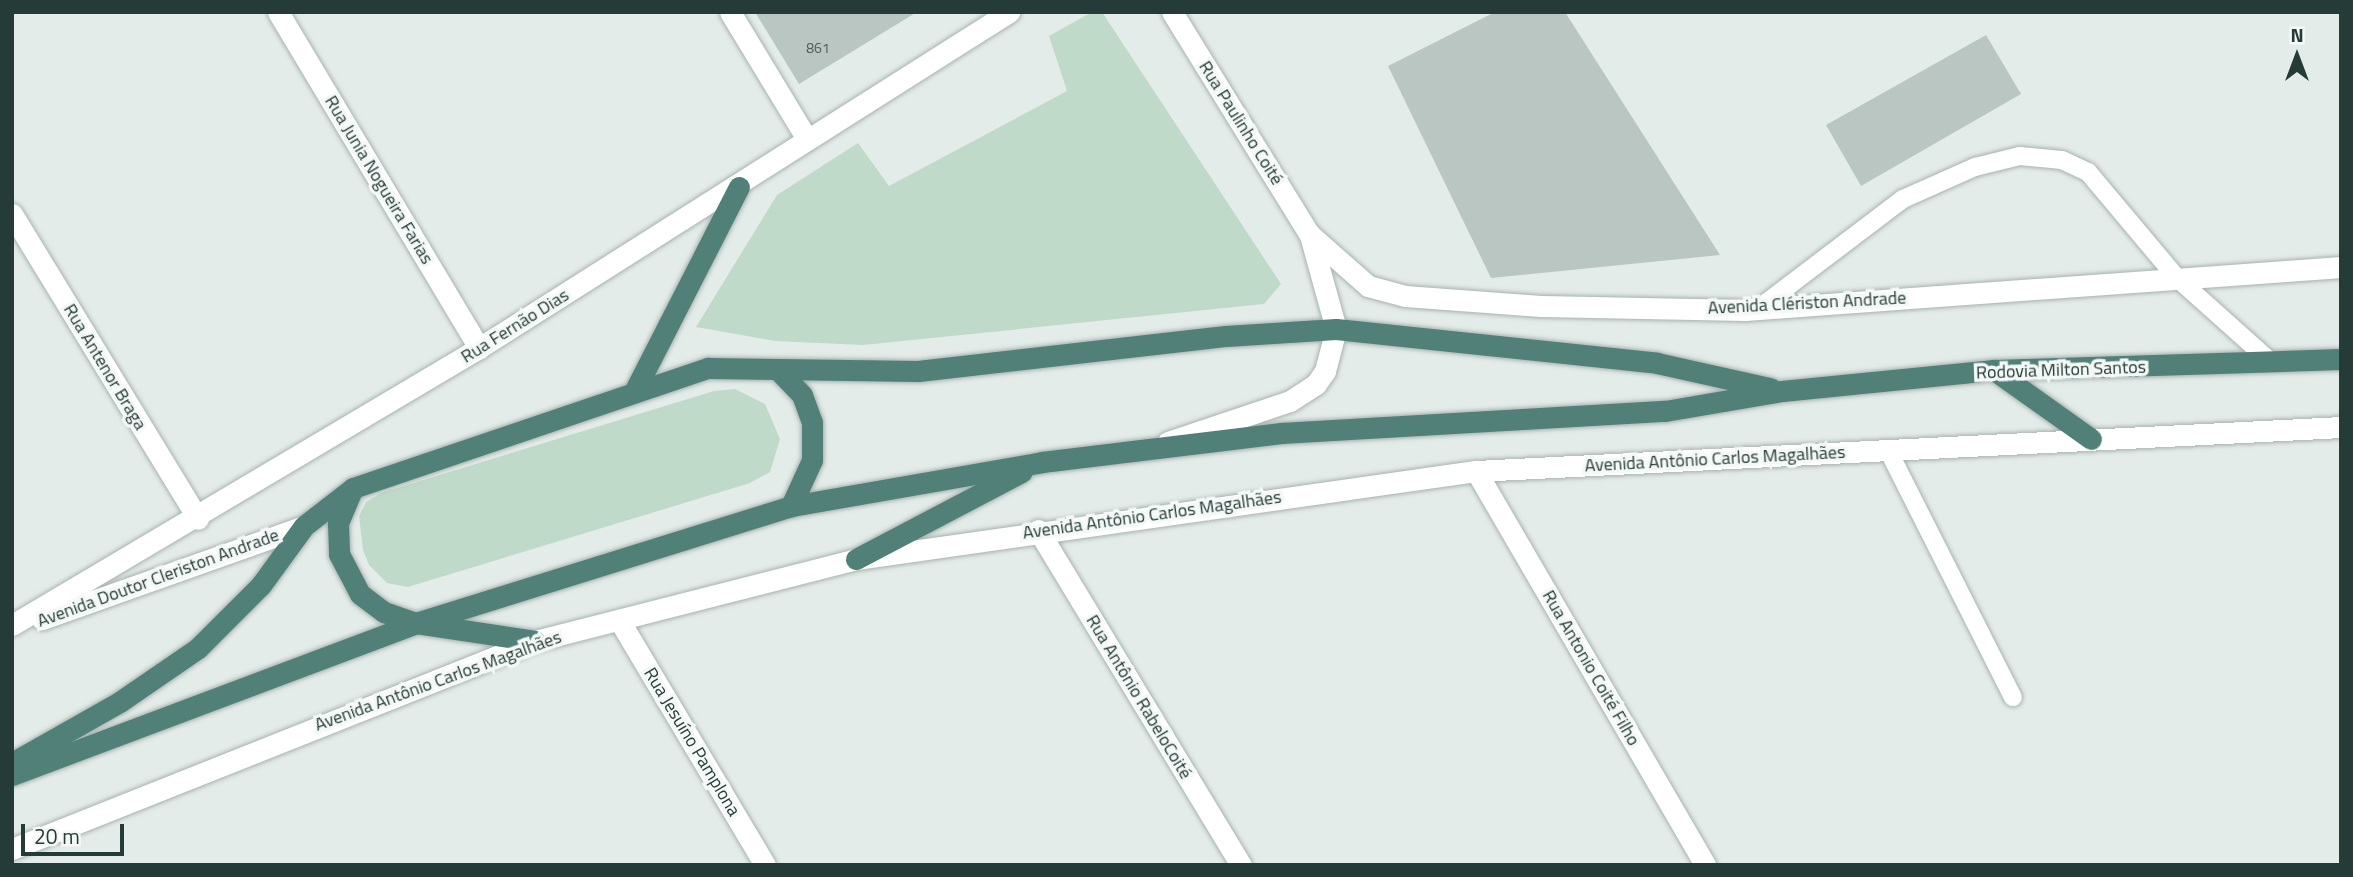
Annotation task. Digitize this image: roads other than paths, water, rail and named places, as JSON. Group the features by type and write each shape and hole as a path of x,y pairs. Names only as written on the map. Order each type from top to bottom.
{"highway":[{"path":"635,390 739,187"},
{"path":"12,763 121,701 198,648 261,585 304,526 353,488 635,390 708,368 918,371 1226,336 1336,330 1657,363 1782,391"},
{"name":"Rodovia Milton Santos","path":"1782,391 1994,370 2341,359"},
{"path":"1994,370 2091,439"},
{"path":"779,371 802,395 812,422 812,460 791,506"},
{"path":"12,775 416,623 791,506 1042,462 1281,433 1665,411 1782,391"},
{"path":"856,558 1042,462"},
{"path":"353,488 338,523 339,554 360,594 384,612 416,623 535,641"}],"main road":[{"name":"Rua Junia Nogueira Farias","path":"278,12 479,348"},
{"path":"730,12 807,139"},
{"name":"Rua Fernão Dias","path":"12,628 198,519 479,348 739,187 807,139 1009,12"},
{"name":"Rua Paulinho Coité","path":"1172,12 1309,234"},
{"name":"Rua Antenor Braga","path":"12,214 198,519"},
{"path":"1146,449 1290,401 1316,384 1325,371 1336,330 1309,234"},
{"name":"Avenida Clériston Andrade","path":"1309,234 1359,280 1405,296 1541,306 1758,309 2341,267"},
{"name":"Avenida Antônio Carlos Magalhães","path":"12,849 535,641 856,558 1038,530 1476,471 2341,427"},
{"name":"Rua Antonio Coité Filho","path":"1476,471 1705,865"},
{"name":"Avenida Doutor Cleriston Andrade","path":"12,628 304,526"},
{"name":"Rua Antônio RabeloCoité","path":"1038,530 1241,865"},
{"name":"Rua Jesuíno Pamplona","path":"619,620 765,865"}],"lane":[{"path":"1758,309 1903,199 1975,167 2020,156 2062,160 2088,172 2177,278 2272,363"},
{"path":"1888,450 2013,697"}]}
